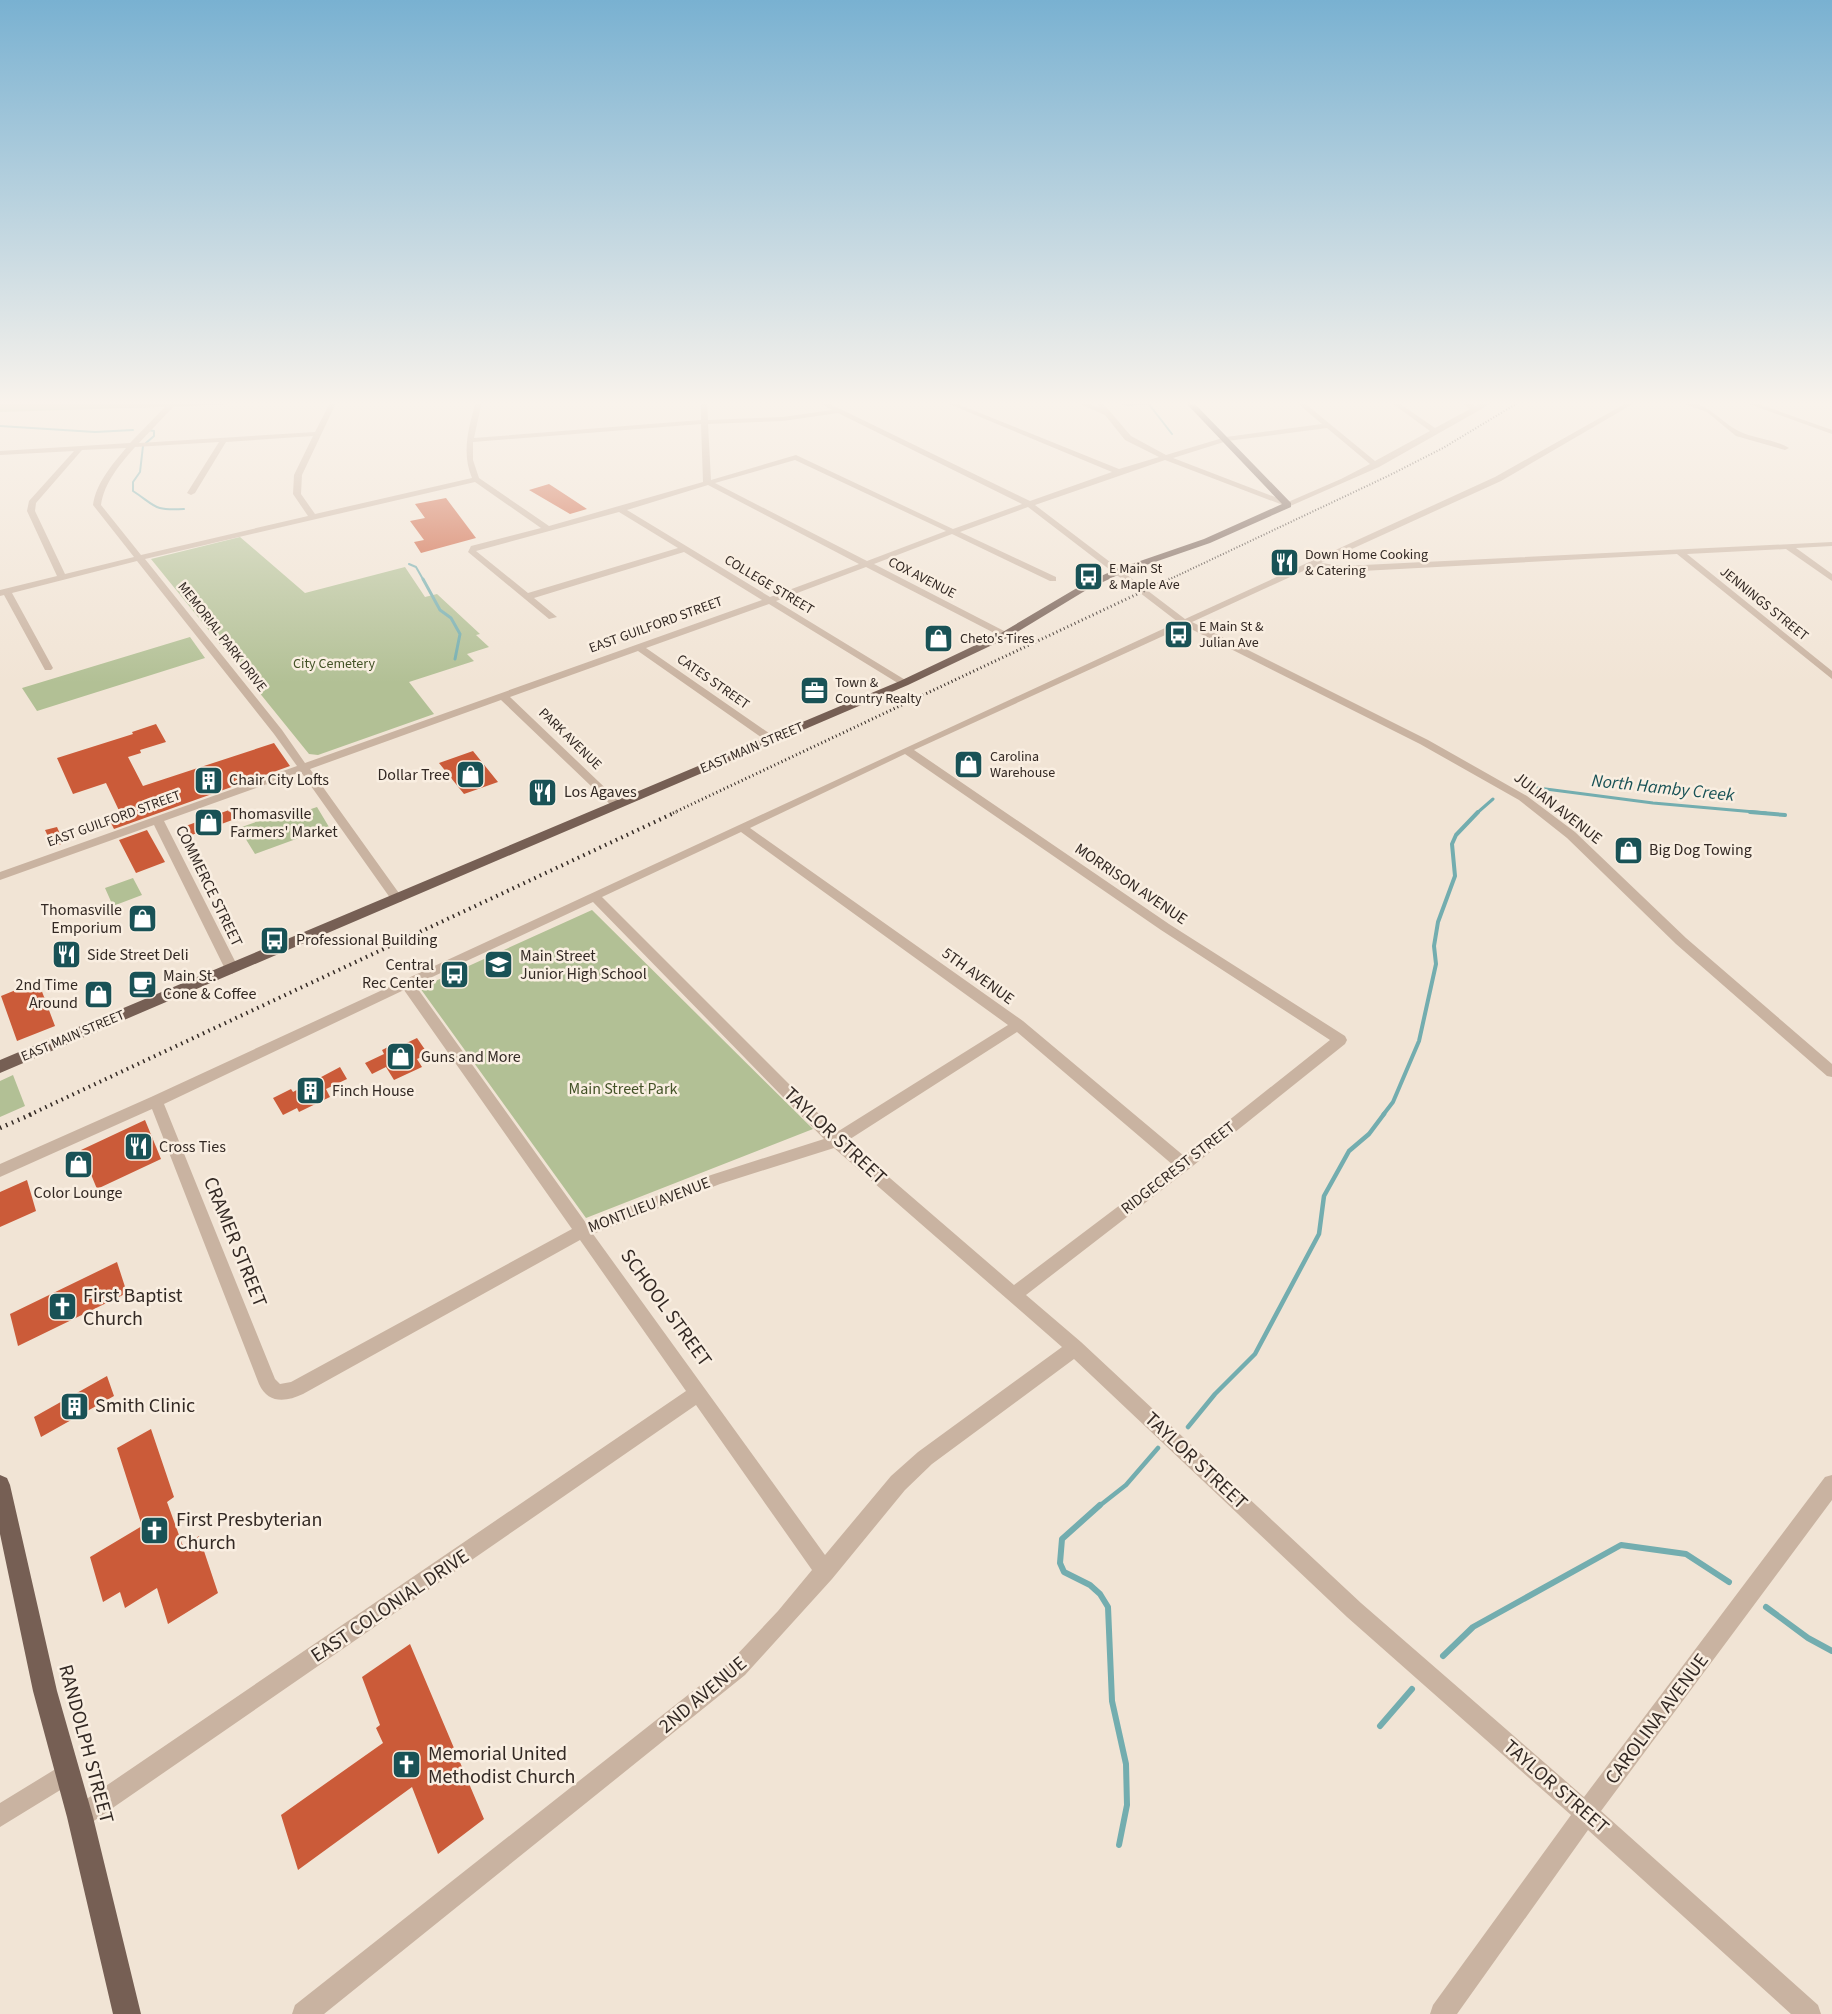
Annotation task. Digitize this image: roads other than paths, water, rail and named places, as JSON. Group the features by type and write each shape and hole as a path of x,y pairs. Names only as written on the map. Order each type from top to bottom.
{"main road":[{"path":"1279,495 1288,505"},
{"name":"EAST MAIN STREET","path":"0,1067 904,683 1005,635 1085,587 1117,572 1208,541 1288,505"},
{"name":"RANDOLPH STREET","path":"0,1485 45,1691 80,1817 127,2014"}],"street":[{"path":"40,495 32,504 31,511 62,577"},
{"name":"MEMORIAL PARK DRIVE","path":"99,495 96,499 100,510 278,732 397,899"},
{"path":"298,495 313,517"},
{"path":"48,668 4,592 407,495"},
{"path":"499,495 547,528"},
{"path":"552,617 472,552 474,548 665,495"},
{"name":"COX AVENUE","path":"732,495 1005,635"},
{"path":"877,495 1053,579"},
{"name":"JULIAN AVENUE","path":"1010,495 1029,504 1184,622 1424,741 1523,798 1571,835 1681,941 1832,1072"},
{"name":"EAST GUILFORD STREET","path":"0,876 768,601 1054,495"},
{"path":"1262,495 1288,505"},
{"name":"EAST MAIN STREET","path":"1288,505 1311,495"},
{"path":"0,1171 156,1101 906,750 1463,495"},
{"name":"COLLEGE STREET","path":"620,509 904,683"},
{"path":"1313,565 1343,568 1832,544"},
{"path":"1787,546 1832,579"},
{"path":"526,597 683,549"},
{"name":"JENNINGS STREET","path":"1679,552 1832,676"},
{"name":"CATES STREET","path":"639,647 772,740"},
{"name":"PARK AVENUE","path":"503,696 618,805"},
{"name":"MORRISON AVENUE","path":"906,750 1165,927 1340,1040"},
{"name":"COMMERCE STREET","path":"157,819 232,969"},
{"name":"5TH AVENUE","path":"743,828 1018,1025 1184,1165"},
{"name":"TAYLOR STREET","path":"594,896 836,1141 1075,1348 1354,1610 1586,1813 1809,2014"},
{"name":"SCHOOL STREET","path":"406,983 825,1572"},
{"name":"MONTLIEU AVENUE","path":"281,1393 297,1388 582,1231 716,1179 836,1141 1018,1025"},
{"name":"RIDGECREST STREET","path":"1014,1294 1184,1165 1340,1040"},
{"name":"CRAMER STREET","path":"156,1101 268,1384 273,1390 281,1393"},
{"name":"2ND AVENUE","path":"304,2014 738,1668 825,1572 898,1484 925,1458 1075,1348"},
{"name":"EAST COLONIAL DRIVE","path":"80,1817 699,1393"},
{"name":"CAROLINA AVENUE","path":"1442,2014 1586,1813 1832,1484"},
{"path":"0,1816 67,1773"}],"waterway":[{"path":"139,495 160,508 184,509"},
{"path":"409,564 416,567 424,581"},
{"path":"423,579 440,610 451,618 460,634 455,659"},
{"name":"North Hamby Creek","path":"1538,788 1653,803 1766,813"},
{"name":"North Hamby Creek","path":"1477,813 1493,799"},
{"name":"North Hamby Creek","path":"1750,812 1785,815"},
{"name":"North Hamby Creek","path":"1383,1115 1393,1102 1419,1041 1436,964 1434,946 1438,922 1455,876 1452,844 1456,835 1477,813"},
{"name":"North Hamby Creek","path":"1188,1427 1215,1394 1255,1354 1319,1234 1324,1196 1349,1151 1369,1134 1384,1114"},
{"name":"North Hamby Creek","path":"1098,1507 1126,1485 1158,1448"},
{"name":"North Hamby Creek","path":"1100,1505 1062,1539 1060,1563 1064,1572 1090,1585 1100,1594 1108,1607 1112,1701 1126,1764 1127,1805 1119,1845"},
{"path":"1443,1656 1473,1627 1621,1545 1686,1554 1729,1582"},
{"path":"1766,1607 1808,1638 1832,1651"},
{"path":"1380,1726 1412,1689"}],"railway":[{"path":"1166,581 1348,495"},
{"path":"673,813 1169,579"},
{"path":"29,1115 676,812"},
{"path":"0,1128 32,1114"}],"place":[{"name":"Down Home Cooking & Catering","path":"1284,563"},
{"name":"E Main St & Maple Ave","path":"1088,577"},
{"name":"E Main St & Julian Ave","path":"1178,635"},
{"name":"Cheto's Tires","path":"939,639"},
{"name":"Town & Country Realty","path":"814,691"},
{"name":"Carolina Warehouse","path":"969,765"},
{"name":"Dollar Tree","path":"471,775"},
{"name":"Chair City Lofts","path":"208,780"},
{"name":"Los Agaves","path":"543,792"},
{"name":"Thomasville Farmers' Market","path":"209,823"},
{"name":"Big Dog Towing","path":"1628,850"},
{"name":"Thomasville Emporium","path":"143,919"},
{"name":"Professional Building","path":"275,940"},
{"name":"Side Street Deli","path":"66,955"},
{"name":"Main Street Junior High School","path":"499,965"},
{"name":"Central Rec Center","path":"455,974"},
{"name":"Main St. Cone & Coffee","path":"142,985"},
{"name":"2nd Time Around","path":"99,994"},
{"name":"Guns and More","path":"400,1057"},
{"name":"Finch House","path":"311,1091"},
{"name":"Cross Ties","path":"138,1147"},
{"name":"Color Lounge","path":"78,1165"},
{"name":"First Baptist Church","path":"62,1307"},
{"name":"Smith Clinic","path":"74,1406"},
{"name":"First Presbyterian Church","path":"155,1531"},
{"name":"Memorial United Methodist Church","path":"407,1765"}],"park label":[{"name":"City Cemetery","path":"334,664"},
{"name":"Main Street Park","path":"623,1089"}]}
